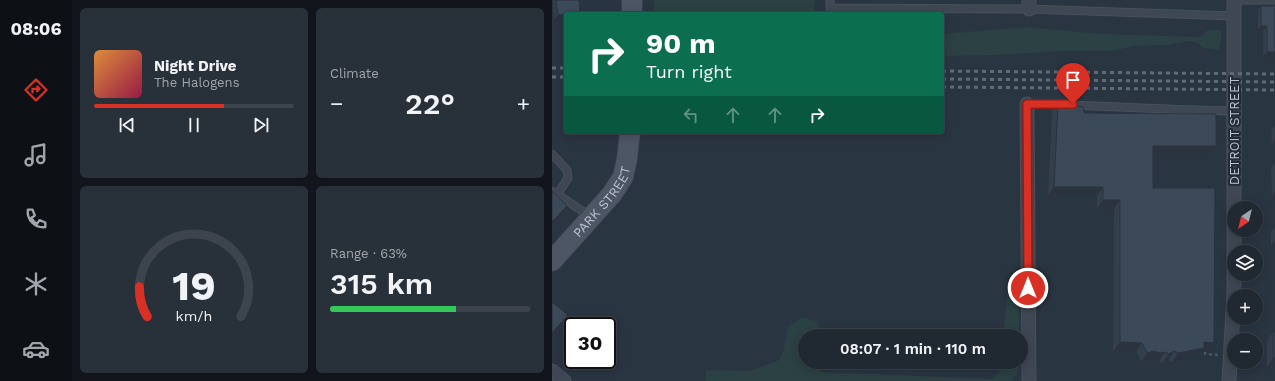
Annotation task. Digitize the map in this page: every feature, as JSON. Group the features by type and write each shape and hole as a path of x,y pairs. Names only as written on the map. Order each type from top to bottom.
{"street":[{"path":"632,0 632,12"},
{"name":"DETROIT STREET","path":"1229,381 1234,293 1234,0"},
{"path":"1027,104 1029,381"},
{"name":"PARK STREET","path":"552,261 612,194 623,177 630,134"},
{"path":"552,371 564,381"}],"lane":[{"path":"830,0 830,8 1029,4 1233,16"},
{"path":"1234,0 1275,0"},
{"path":"1027,104 1088,104 1184,110 1234,111"},
{"path":"552,154 567,170 568,178 555,193 592,217"}],"path":[{"path":"1205,352 1205,354 1222,355"}],"green space":[{"path":"654,0 814,0 814,12 654,12"},
{"path":"1026,27 1101,34 1200,37 1208,30 1221,30 1221,41 1219,50 1204,48 1198,43 1190,41 1167,45 1133,46 1113,51 1062,51 944,56 944,34"},
{"path":"1008,289 1018,289 1019,329 1004,329"},
{"path":"802,317 818,322 820,329 798,329 798,369 820,369 820,372 993,379 1002,369 1018,369 1016,375 1010,381 706,381 706,370 749,371 778,361 783,352 788,327"}],"building":[{"path":"556,0 579,0 580,12 564,12 564,14 558,15"},
{"path":"1261,6 1275,6 1275,52 1267,52 1267,26 1261,26"},
{"path":"1058,102 1083,107 1084,113 1216,114 1216,146 1153,146 1153,188 1215,188 1214,343 1204,342 1204,348 1178,353 1174,351 1169,354 1154,351 1147,353 1142,343 1120,342 1120,200 1103,200 1103,187 1054,187"},
{"path":"552,191 567,206 552,222"},
{"path":"552,302 568,315 564,317 564,320 552,333"},
{"path":"1273,332 1275,332 1275,358 1273,358"}],"railway":[{"path":"552,68 564,68"},
{"path":"944,71 1275,74"},
{"path":"552,77 564,77"},
{"path":"944,79 1275,82"},
{"path":"944,87 1275,90"}],"route":[{"path":"1028,288 1027,104 1073,104"}]}
